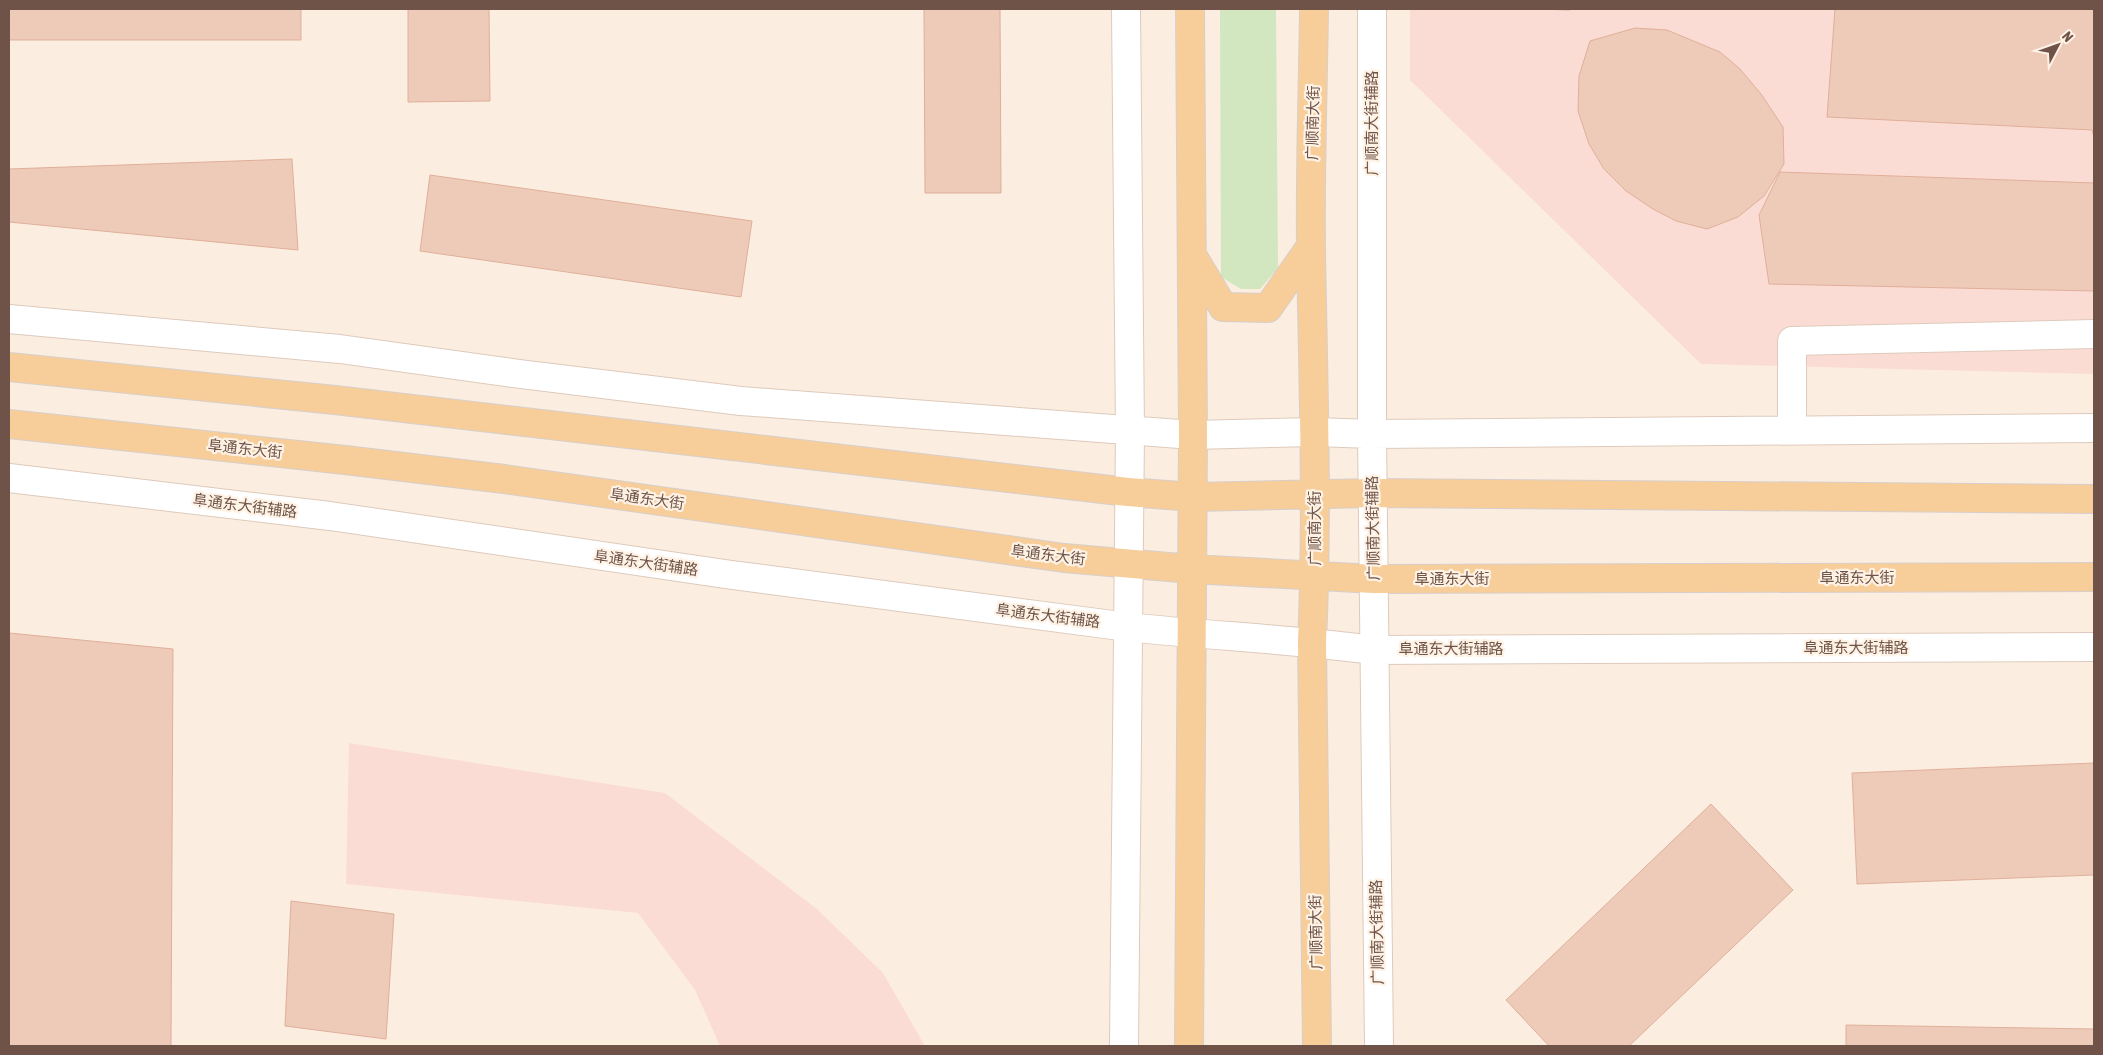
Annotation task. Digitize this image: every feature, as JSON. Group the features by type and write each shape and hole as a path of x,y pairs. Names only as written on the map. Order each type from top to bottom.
{"main road":[{"path":"1189,1046 1193,497 1190,9"},
{"name":"广顺南大街","path":"1314,9 1311,246 1315,432 1315,577 1312,642 1317,1046"},
{"path":"1192,254 1223,306 1268,308 1311,246"},
{"path":"9,367 335,400 1128,492 1193,497 1373,493 2094,499"},
{"name":"阜通东大街","path":"9,424 495,478 1064,558 1192,569 1374,579 2094,577"}],"street":[{"path":"1124,1046 1130,431 1126,9"},
{"name":"广顺南大街辅路","path":"1372,9 1373,650 1379,1046"},
{"path":"9,319 340,349 520,374 741,401 1193,435 1315,432 1372,434 2094,428"},
{"path":"1792,430 1792,341 2094,334"},
{"name":"阜通东大街辅路","path":"9,478 330,516 742,576 1128,626 1192,634 1312,642 1373,650 2094,647"}],"shaded area":[{"path":"1410,9 2094,9 2094,374 1701,364 1410,80"},
{"path":"349,743 665,793 817,909 883,973 925,1046 720,1046 695,990 638,913 346,884"}],"green space":[{"path":"1220,9 1276,9 1278,268 1260,289 1241,289 1221,277"}],"building":[{"path":"9,9 301,9 301,40 9,40"},
{"path":"408,9 489,9 490,101 408,102"},
{"path":"924,9 1000,9 1001,193 925,193"},
{"path":"1536,9 1573,9 1569,10"},
{"path":"1835,9 2094,9 2094,137 2092,130 1827,117"},
{"path":"1635,28 1667,30 1720,52 1740,69 1761,94 1783,127 1784,164 1764,196 1738,217 1707,229 1676,221 1653,209 1626,191 1604,169 1589,144 1578,111 1579,76 1590,41"},
{"path":"292,159 298,250 9,222 9,169"},
{"path":"1780,172 2094,183 2094,291 1769,284 1759,215"},
{"path":"430,175 752,221 741,297 420,251"},
{"path":"9,633 173,649 171,1046 9,1046"},
{"path":"2094,763 2094,875 1857,884 1852,773"},
{"path":"1711,804 1793,890 1629,1046 1549,1046 1506,1000"},
{"path":"291,901 394,914 386,1039 285,1026"},
{"path":"1846,1025 2094,1029 2094,1046 1846,1046"}]}
